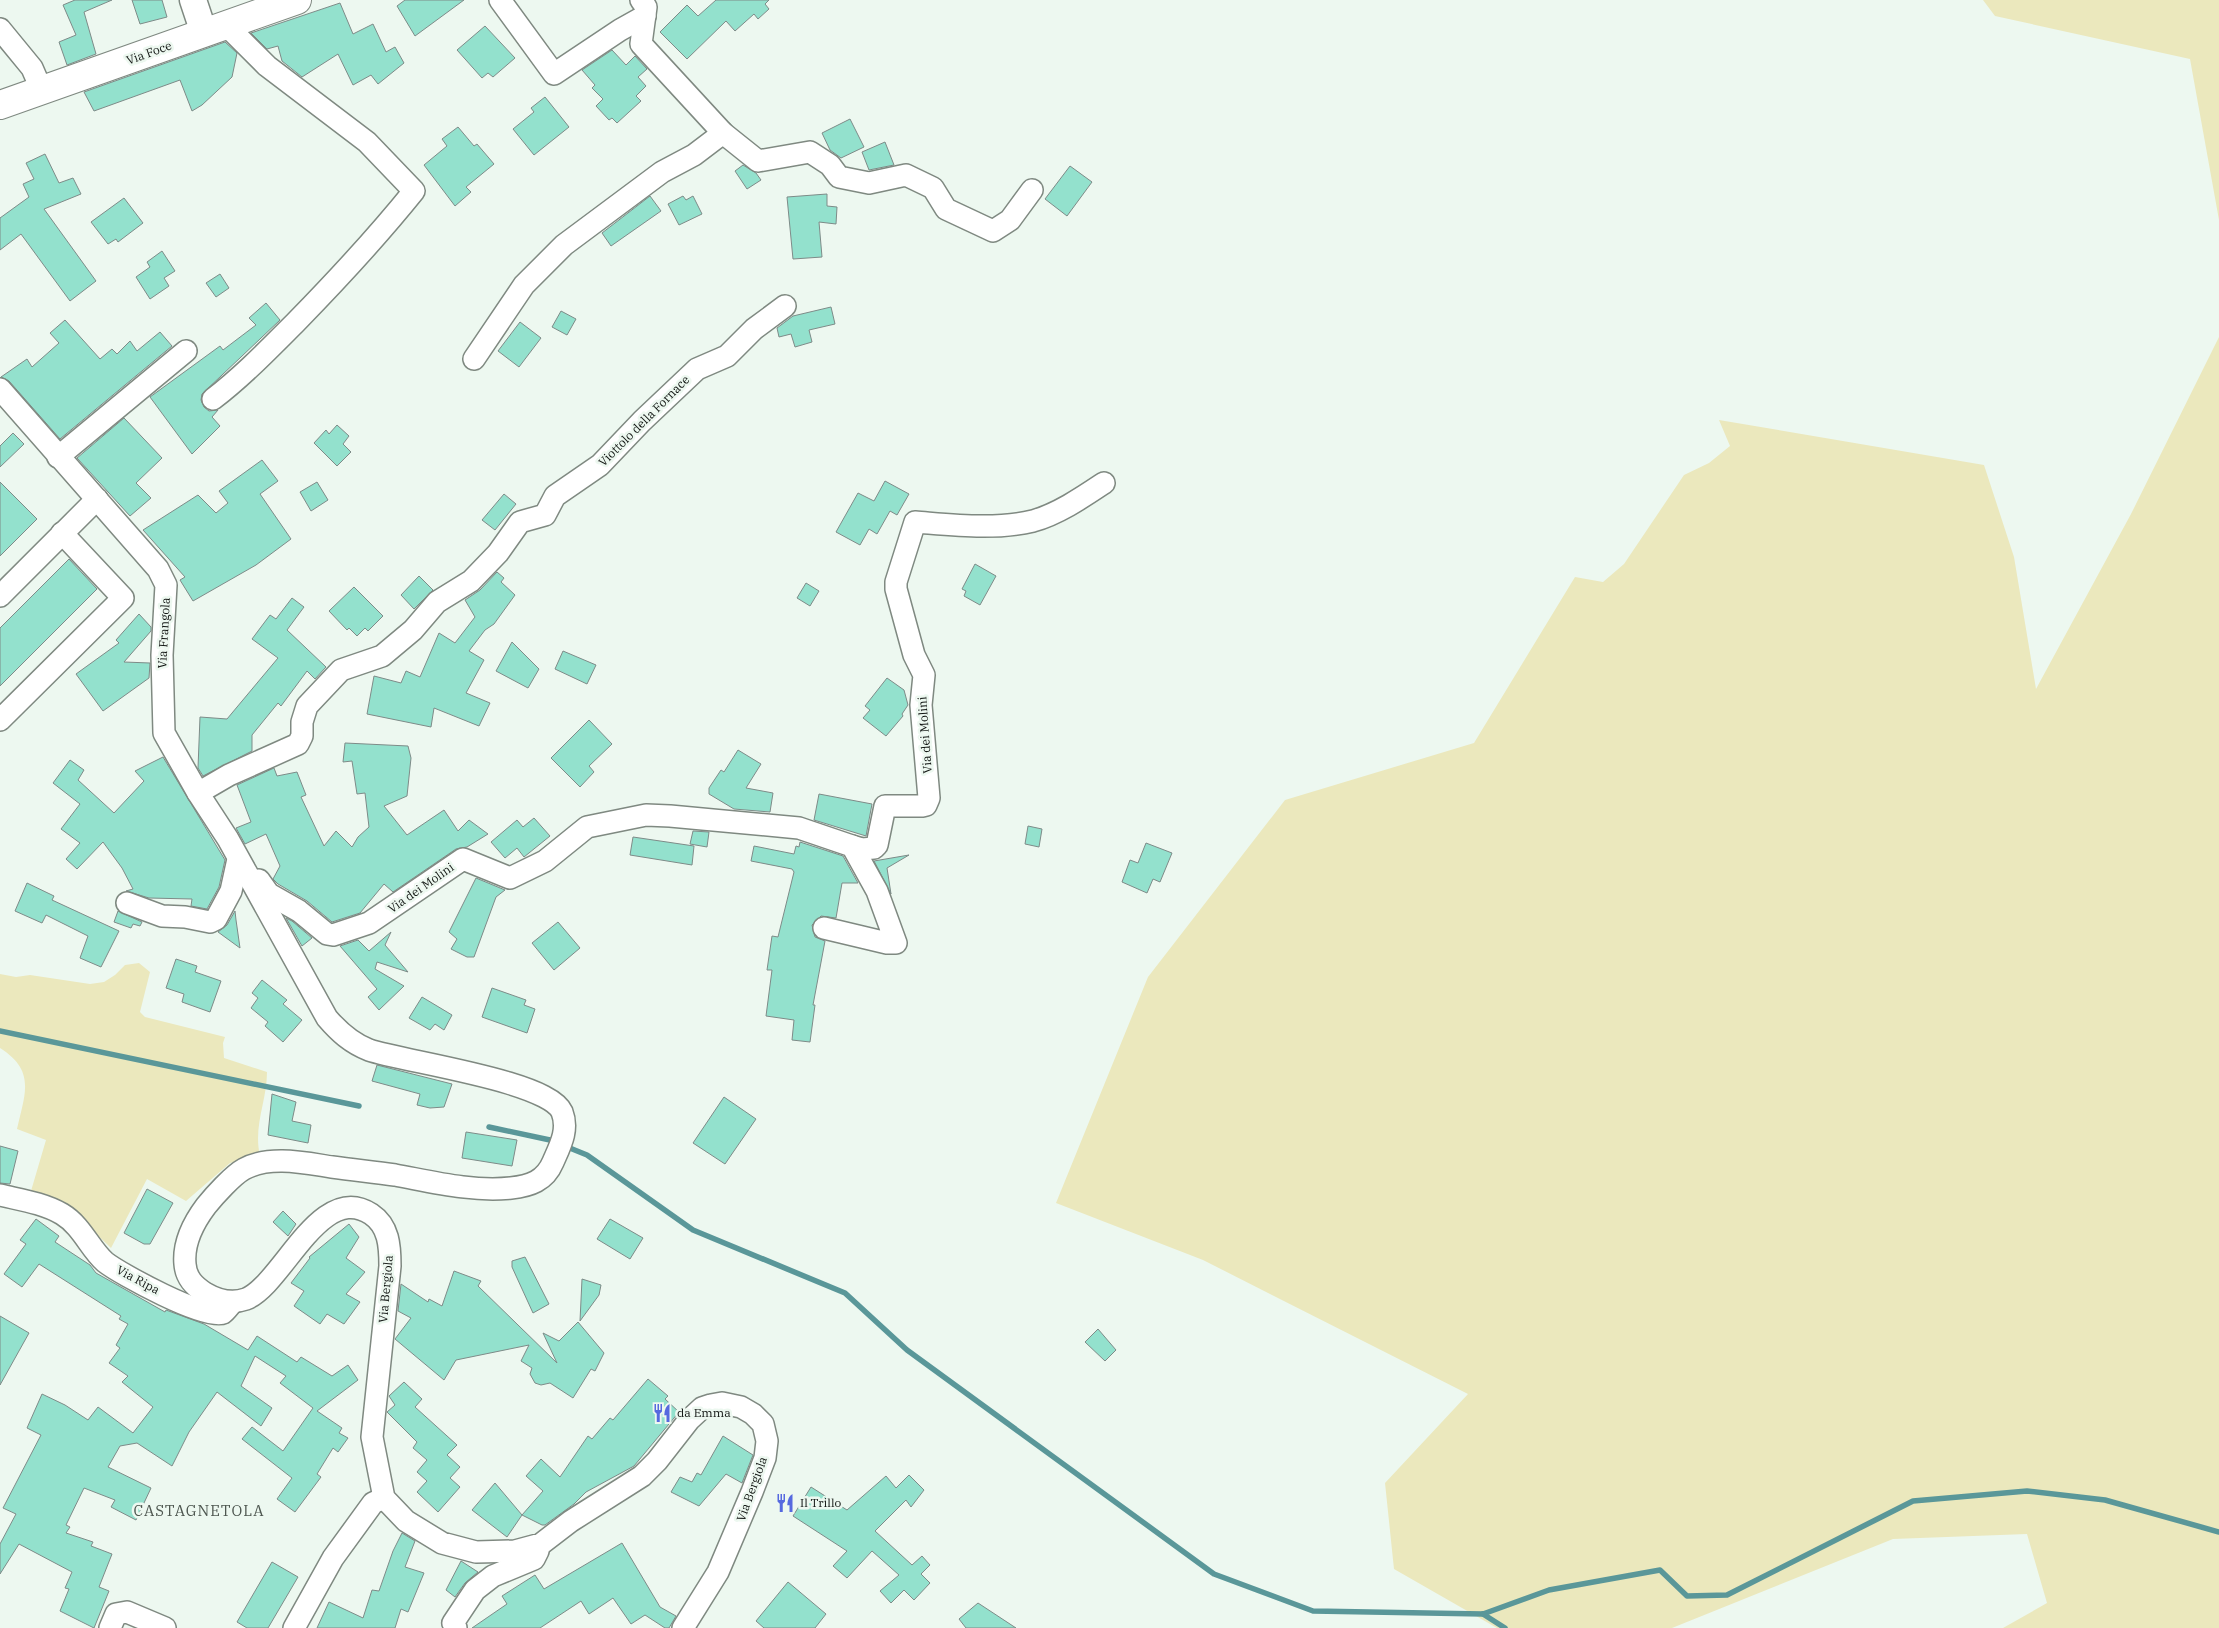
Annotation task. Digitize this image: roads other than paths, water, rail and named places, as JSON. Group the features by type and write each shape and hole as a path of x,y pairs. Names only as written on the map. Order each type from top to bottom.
{"main road":[{"name":"Via Foce","path":"0,105 297,0"}],"street":[{"path":"193,0 215,29 367,142 414,191 388,224 320,298 241,378 213,399"},
{"path":"500,0 554,74 620,30 643,8"},
{"path":"643,8 641,44 723,133 758,161 810,152 830,165 839,177 869,184 906,175 933,188 946,209 993,231 1010,220 1032,190"},
{"path":"0,29 32,68 42,91"},
{"path":"474,359 524,285 564,245 662,172 694,156 723,133"},
{"name":"Viottolo della Fornace","path":"198,793 229,775 298,744 302,736 302,722 306,706 341,670 382,656 413,630 437,602 472,581 498,553 520,522 545,515 555,496 600,465 696,369 727,356 754,329 785,306"},
{"path":"58,457 186,351"},
{"name":"Via Frangola","path":"0,389 158,569 166,585 162,655 164,734 238,859"},
{"name":"Via dei Molini","path":"238,859 250,867 269,894 298,911 327,934 333,935 369,923 463,859 510,878 516,877 545,861 587,827 646,815 798,828 862,849 874,848 879,836 883,810 887,805 922,806 926,805 929,798 921,704 924,675 914,654 896,589 896,582 915,522 988,527 1034,520 1078,500 1104,483"},
{"path":"0,596 97,499"},
{"path":"0,720 124,598 62,534"},
{"path":"824,928 887,942 896,942 877,892 852,846"},
{"path":"127,903 162,916 185,917 210,922 216,919 224,908 231,891 238,859"},
{"path":"233,1302 206,1293 196,1286 188,1278 184,1263 187,1241 200,1214 212,1198 244,1169 278,1160 363,1170 466,1188 499,1189 530,1186 549,1173 564,1137 562,1113 554,1101 528,1088 368,1049 343,1036 327,1018 238,859"},
{"name":"Via Ripa","path":"0,1195 37,1203 63,1214 87,1236 104,1261 126,1276 198,1311 212,1314 223,1313 233,1302"},
{"name":"Via Bergiola","path":"233,1302 246,1299 268,1283 293,1249 319,1221 343,1209 364,1209 379,1219 390,1241 390,1266 372,1438 384,1498 406,1521 442,1543 476,1552 516,1551 541,1544 642,1476 657,1461 689,1420 702,1408 722,1403 741,1407 753,1414 763,1424 766,1432 764,1458 718,1572 683,1628"},
{"path":"294,1628 333,1558 373,1503 384,1498"},
{"path":"456,1628 453,1623 475,1590 493,1576 534,1559 541,1544"},
{"path":"110,1628 116,1614 127,1612 165,1628"}],"waterway":[{"path":"0,1031 359,1106"},
{"path":"489,1127 550,1140 587,1155 693,1230 845,1293 907,1350 1214,1574 1313,1611 1483,1614 1549,1590 1660,1570 1687,1596 1727,1595 1913,1501 2027,1491 2105,1500 2219,1532"},
{"path":"1483,1614 1505,1628"}],"place":[{"name":"da Emma","path":"662,1413"},
{"name":"Il Trillo","path":"785,1503"}],"district":[{"name":"CASTAGNETOLA","path":"199,1511"}]}
